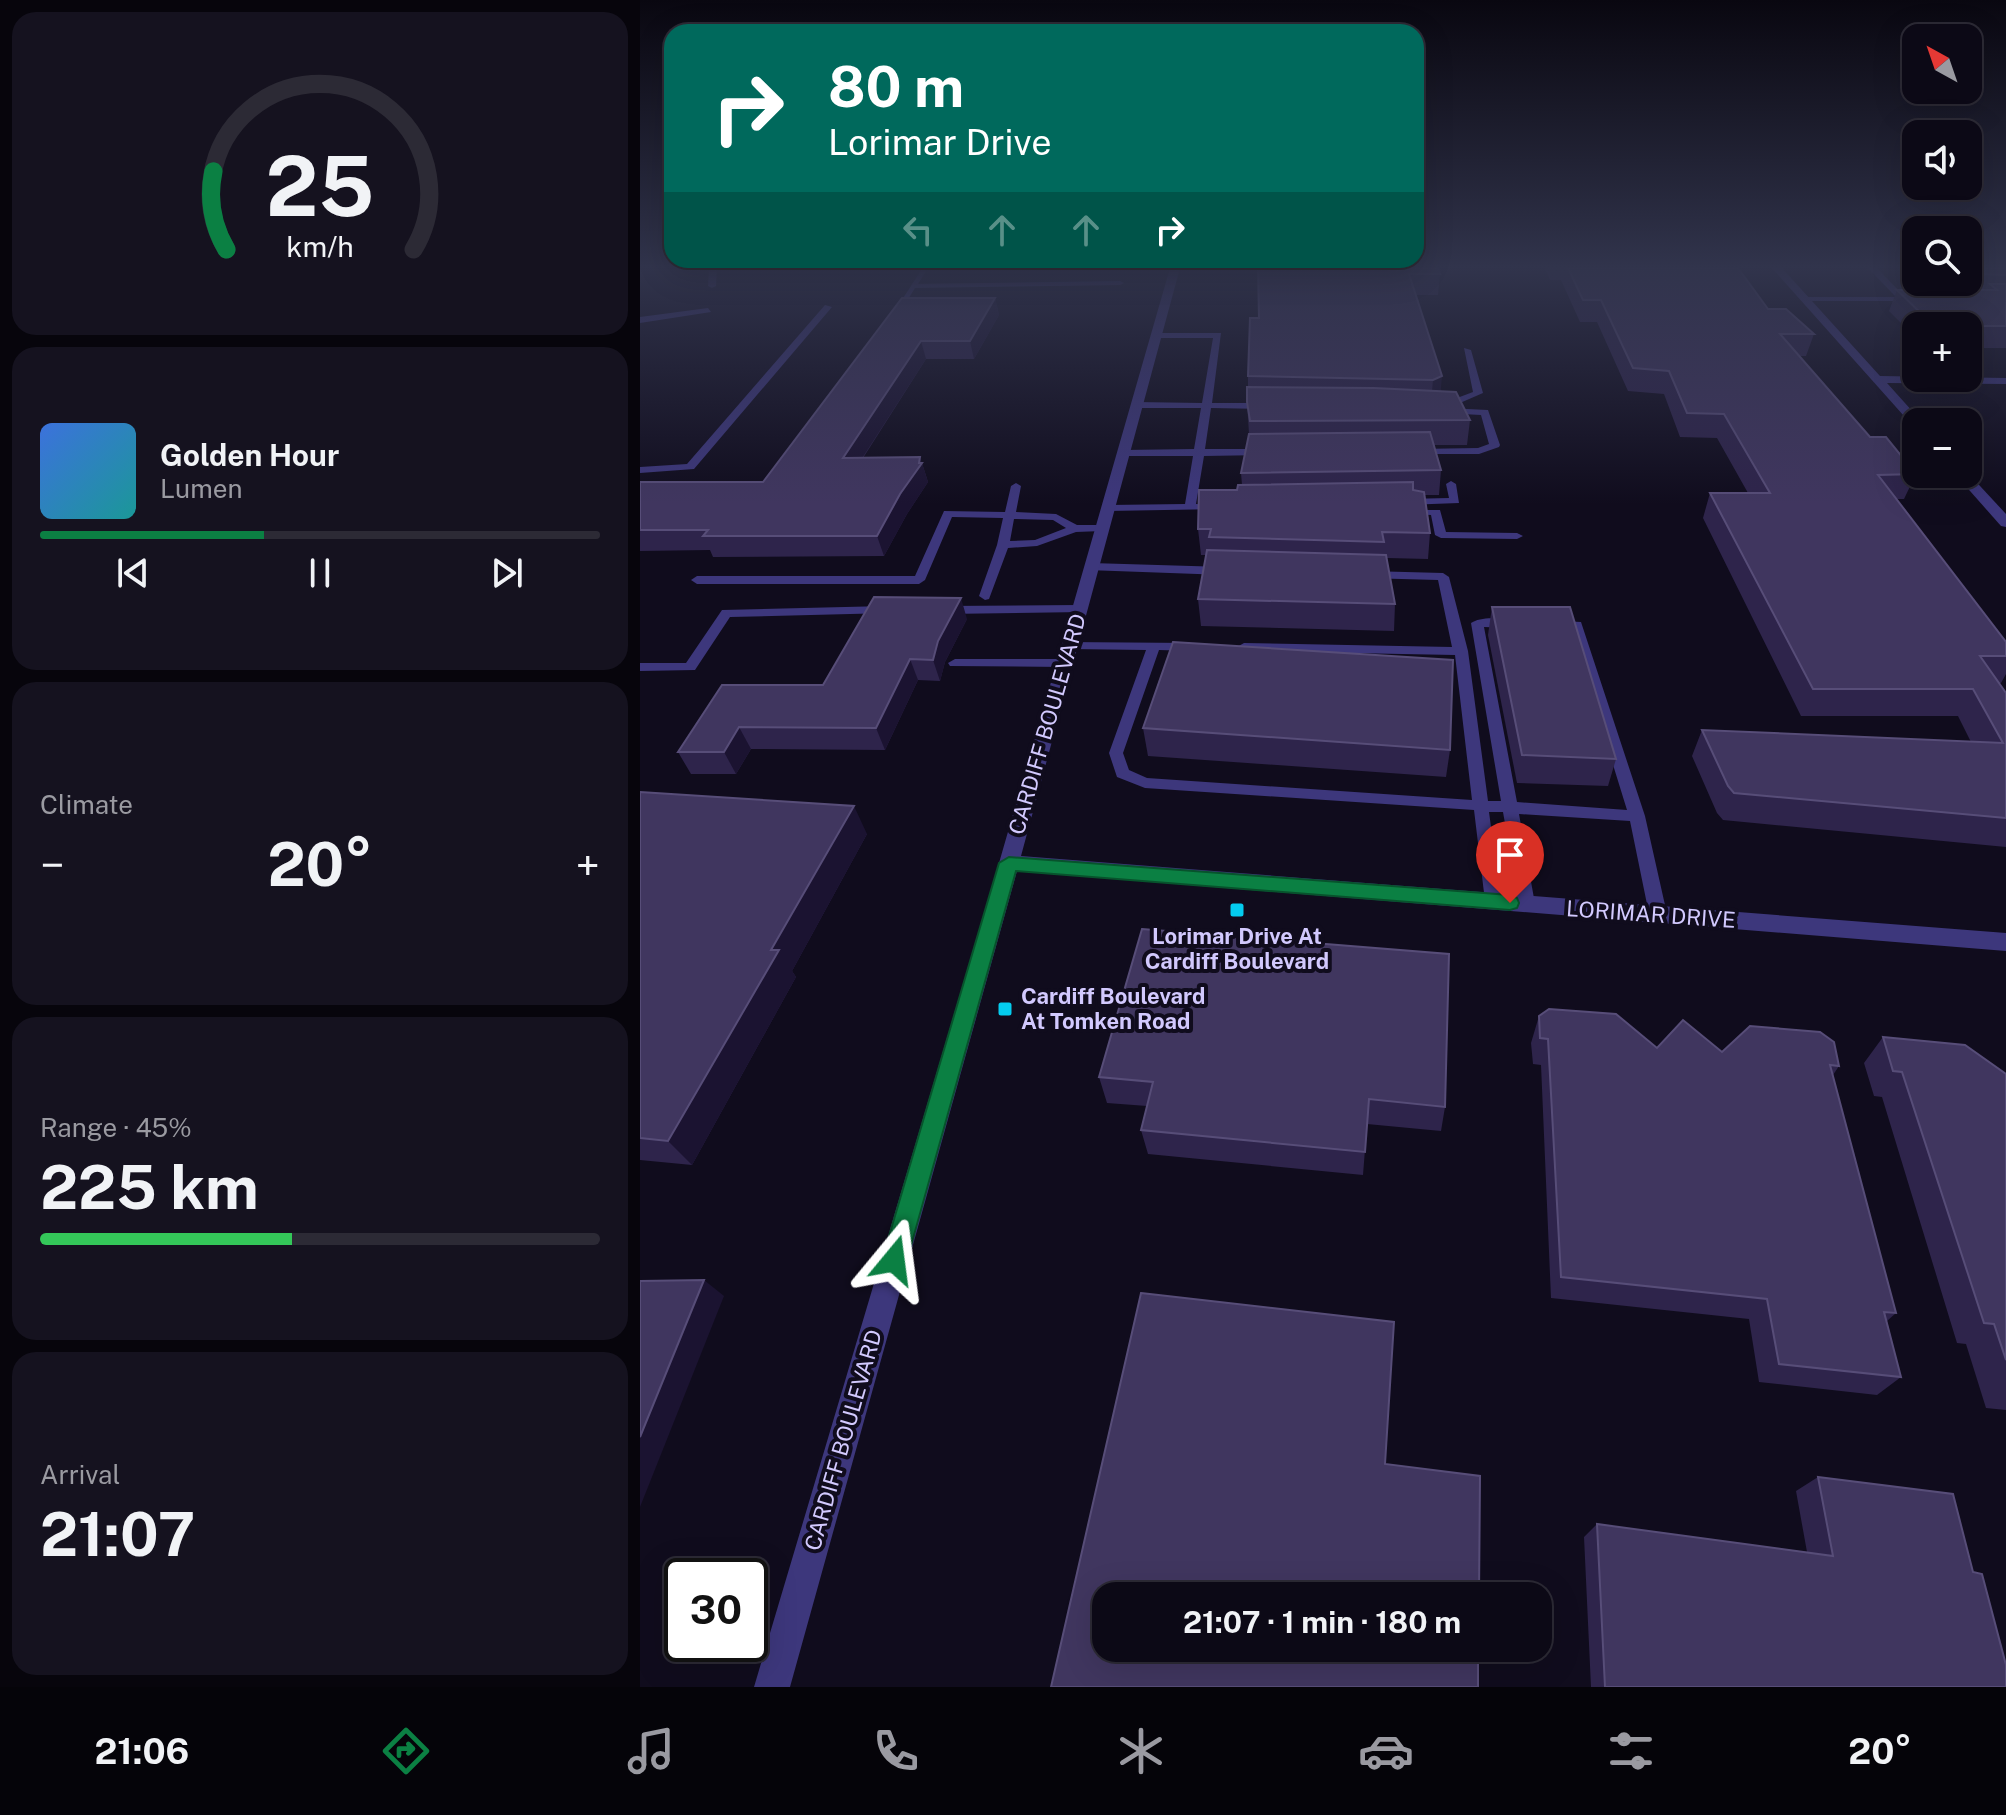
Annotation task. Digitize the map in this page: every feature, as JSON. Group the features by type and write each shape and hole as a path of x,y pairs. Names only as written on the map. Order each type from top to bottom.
{"street":[{"name":"CARDIFF BOULEVARD","path":"772,1687 1009,863 1153,347"},
{"path":"1848,347 1903,408"},
{"path":"1877,379 2006,381"},
{"path":"1975,488 2006,523"},
{"name":"LORIMAR DRIVE","path":"1009,863 2006,942"}],"lane":[{"path":"640,470 690,467 794,347"},
{"path":"1190,507 1216,347"},
{"path":"1401,452 1479,451 1495,445 1485,412 1427,407 1450,404 1478,393 1467,350"},
{"path":"1136,405 1283,406"},
{"path":"1123,453 1276,452"},
{"path":"1451,484 1455,501 1391,507 1436,512 1441,535 1517,536"},
{"path":"985,596 1003,545 1016,486"},
{"path":"1108,508 1235,506"},
{"path":"697,580 919,580 948,513 1056,517 1075,529"},
{"path":"1003,545 1037,543 1075,529 1102,528"},
{"path":"1091,567 1237,571"},
{"path":"1348,574 1443,577 1459,650 1493,901"},
{"path":"928,610 1079,609"},
{"path":"640,667 690,667 726,613 897,610"},
{"path":"1519,624 1477,623 1527,904"},
{"path":"1547,624 1576,625 1637,816 1658,914"},
{"path":"1070,645 1200,647"},
{"path":"1154,646 1116,753 1122,773 1145,783 1637,816"},
{"path":"1230,647 1459,650"},
{"path":"955,663 1065,663"}],"building":[{"path":"865,347 917,347 843,458 920,457 919,463 922,463 900,494 877,536 703,536 708,530 640,530 640,482 763,482"},
{"path":"1249,347 1433,347 1442,376 1433,380 1248,376"},
{"path":"1623,347 1791,347 1870,437 1886,437 1902,457 1902,474 1878,475 2006,642 2006,656 1980,656 2006,693 2006,818 1734,793 1728,786 1702,730 2003,743 1973,689 1813,689 1710,493 1770,493 1724,414 1687,413 1669,371 1633,368"},
{"path":"1247,387 1456,392 1470,420 1250,421"},
{"path":"1430,432 1441,470 1241,473 1249,434"},
{"path":"1413,482 1413,490 1424,492 1430,533 1382,532 1384,542 1209,537 1211,529 1198,529 1199,490 1237,490 1238,485"},
{"path":"1207,550 1386,555 1395,604 1198,599"},
{"path":"874,597 961,598 938,641 933,660 910,659 876,728 739,727 724,752 678,752 722,685 823,685"},
{"path":"1492,607 1570,607 1616,759 1522,755"},
{"path":"1173,642 1453,660 1450,750 1143,728"},
{"path":"640,792 854,806 771,950 779,950 668,1141 640,1138"},
{"path":"1142,929 1449,954 1445,1107 1369,1099 1365,1152 1141,1130 1153,1082 1099,1077"},
{"path":"1549,1009 1616,1014 1657,1048 1683,1020 1722,1052 1750,1026 1820,1032 1834,1042 1839,1066 1830,1065 1896,1313 1884,1312 1901,1377 1779,1364 1767,1299 1561,1277 1548,1039 1540,1038 1539,1016"},
{"path":"1883,1037 1965,1045 2006,1074 2006,1360 1994,1324 1984,1323 1902,1072 1893,1071"},
{"path":"704,1280 640,1437 640,1281"},
{"path":"1141,1293 1394,1322 1385,1464 1480,1476 1479,1582 1092,1582 1092,1662 1478,1662 1478,1687 1051,1687"},
{"path":"1818,1477 1953,1494 1973,1572 1982,1574 2006,1665 2006,1687 1605,1687 1597,1524 1833,1556"}],"place":[{"name":"Lorimar Drive At Cardiff Boulevard","path":"1237,910"},
{"name":"Cardiff Boulevard At Tomken Road","path":"1005,1009"}],"route":[{"path":"894,1260 1009,863 1510,903"}]}
